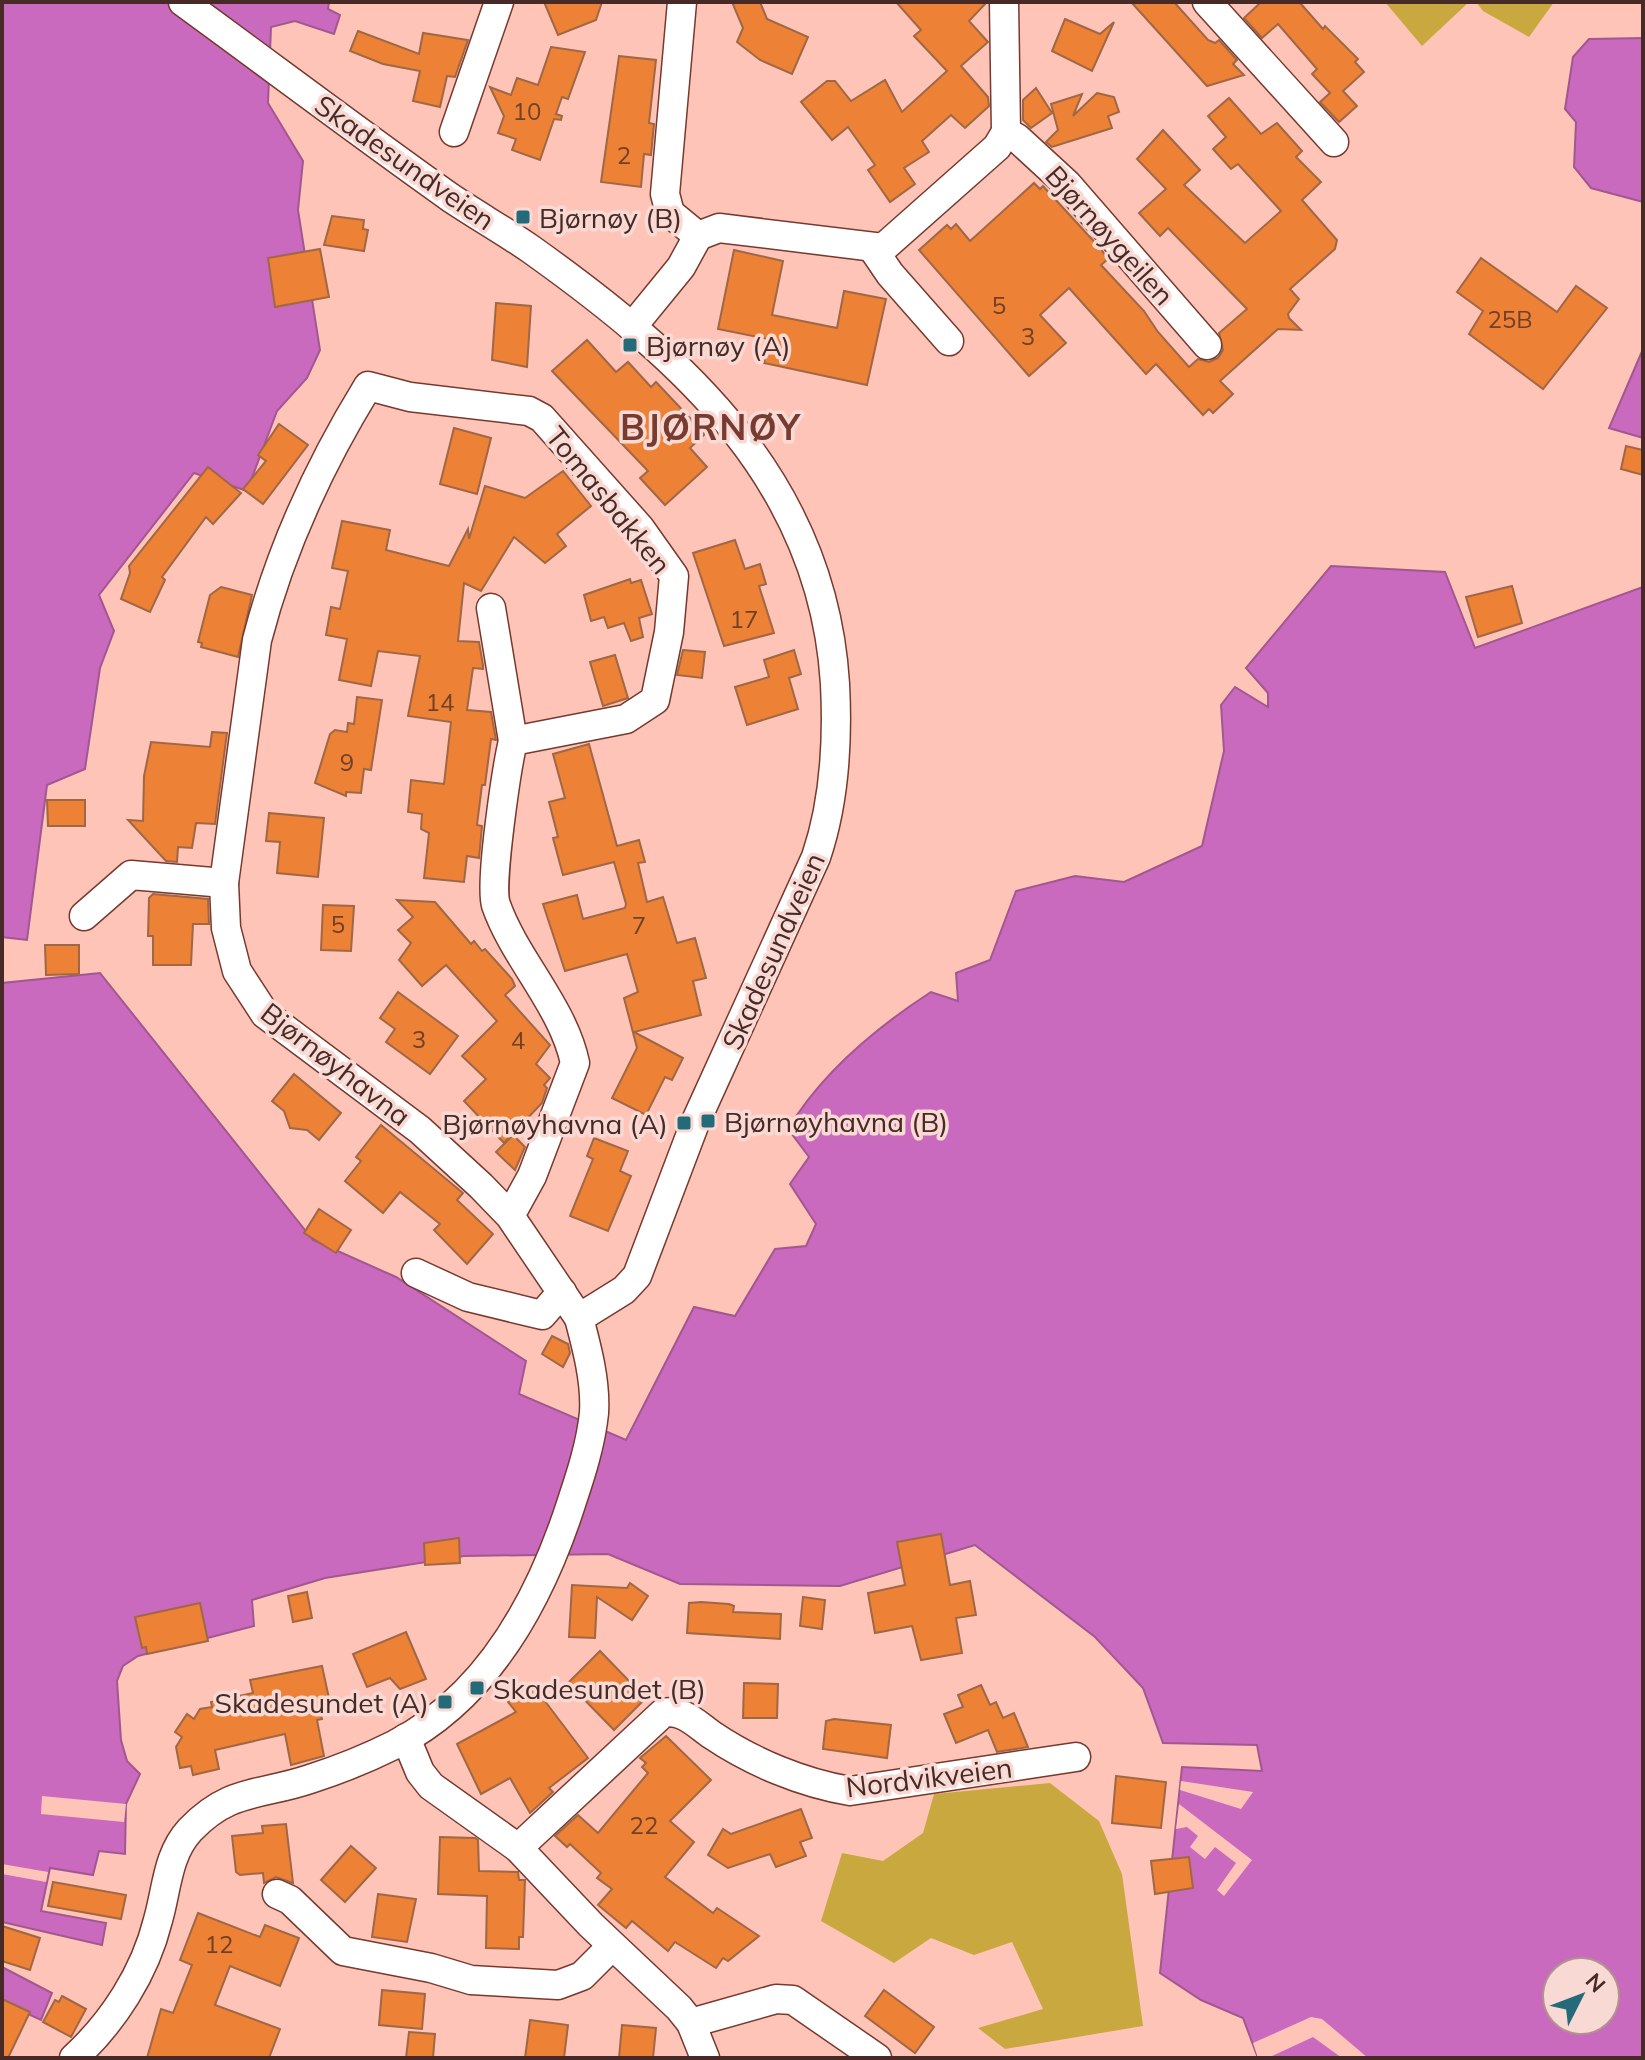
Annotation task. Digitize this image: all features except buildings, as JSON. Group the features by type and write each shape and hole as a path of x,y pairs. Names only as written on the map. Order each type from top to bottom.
{"street":[{"name":"Skadesundveien","path":"183,2 453,199 530,249 632,327 739,434 780,490 813,562 830,632 837,753 824,833 816,857 695,1123 637,1276 624,1290 580,1323"},
{"path":"454,132 499,2"},
{"path":"682,2 665,194 670,213 698,236"},
{"path":"632,327 681,267 698,236 719,228 873,249 883,248 894,241 997,147 1006,132 1004,2"},
{"path":"1207,2 1334,142"},
{"name":"Bjørnøygeilen","path":"1006,132 1067,184 1207,345"},
{"path":"873,249 890,274 949,341"},
{"name":"Tomasbakken","path":"347,423 368,386 410,397 535,413 555,429 670,567 674,583 669,632 655,700 626,719 513,741"},
{"name":"Bjørnøyhavna","path":"347,423 301,515 267,604 249,688 224,883 230,949 237,971 265,1014 420,1130 510,1216 580,1323"},
{"path":"491,608 513,741 507,767 495,903 566,1036 575,1063 532,1176 510,1216"},
{"path":"84,916 131,875 224,883"},
{"path":"416,1273 468,1297 542,1315 562,1292"},
{"path":"91,2052 146,1958 176,1850 207,1814 233,1797 309,1780 406,1738 453,1702 487,1669 513,1632 537,1595 555,1552 592,1428 593,1385 580,1323"},
{"name":"Nordvikveien","path":"518,1848 663,1713 671,1711 767,1765 829,1788 850,1791 1076,1757"},
{"path":"406,1738 420,1772 431,1786 518,1848 612,1946 679,2008 691,2023 705,2058"},
{"path":"277,1894 290,1900 343,1951 431,1968 471,1980 558,1985 582,1976 612,1946"},
{"path":"691,2023 776,1999 793,2000 877,2058"}],"shaded area":[{"path":"2,2 329,2 328,9 340,15 334,34 295,21 271,27 268,103 303,161 298,210 320,350 307,378 277,411 247,491 194,473 99,595 114,631 100,668 85,769 47,785 27,940 2,937"},
{"path":"1385,2 1469,2 1422,46"},
{"path":"1476,2 1554,2 1529,37 1483,11"},
{"path":"1643,38 1643,202 1591,188 1574,167 1576,122 1565,109 1573,57 1589,39"},
{"path":"1643,349 1643,438 1609,428"},
{"path":"1331,566 1445,572 1475,648 1643,587 1643,2058 1258,2058 1243,2018 1201,2000 1160,1973 1182,1767 1262,1771 1257,1745 1163,1743 1143,1688 1095,1637 975,1545 840,1586 680,1584 608,1554 464,1556 325,1578 252,1600 254,1626 138,1656 123,1666 117,1681 121,1740 127,1761 140,1774 126,1804 125,1854 99,1851 93,1875 50,1868 41,1911 106,1923 102,1945 2,1922 2,983 100,973 313,1240 396,1277 526,1361 519,1394 626,1440 694,1307 735,1316 775,1249 806,1246 816,1224 790,1184 809,1157 788,1129 817,1089 871,1036 931,992 958,1001 956,973 990,960 1016,891 1075,876 1124,882 1202,846 1224,751 1221,705 1235,687 1268,707 1268,693 1246,668"},
{"path":"1050,1783 1099,1821 1122,1874 1143,2026 1005,2049 978,2028 1043,2009 1012,1942 974,1955 931,1938 894,1963 821,1921 842,1853 883,1861 923,1833 934,1794"},
{"path":"2,1967 52,1993 41,2020 2,2002"}],"pier":[{"path":"1181,1781 1253,1792 1241,1809 1180,1790"},
{"path":"42,1796 126,1804 124,1822 41,1814"},
{"path":"1179,1804 1252,1860 1224,1896 1217,1890 1236,1863 1215,1847 1205,1859 1190,1847 1198,1836 1187,1827 1176,1829"},
{"path":"2,1864 48,1872 46,1882 2,1874"},
{"path":"1311,2017 1322,2019 1368,2058 1342,2058 1313,2037 1268,2058 1258,2058 1253,2043"}],"place":[{"name":"Bjørnøy (B)","path":"523,217"},
{"name":"Bjørnøy (A)","path":"630,345"},
{"name":"Bjørnøyhavna (B)","path":"708,1121"},
{"name":"Bjørnøyhavna (A)","path":"684,1123"},
{"name":"Skadesundet (B)","path":"477,1688"},
{"name":"Skadesundet (A)","path":"445,1702"}],"district":[{"name":"BJØRNØY","path":"711,426"}]}
